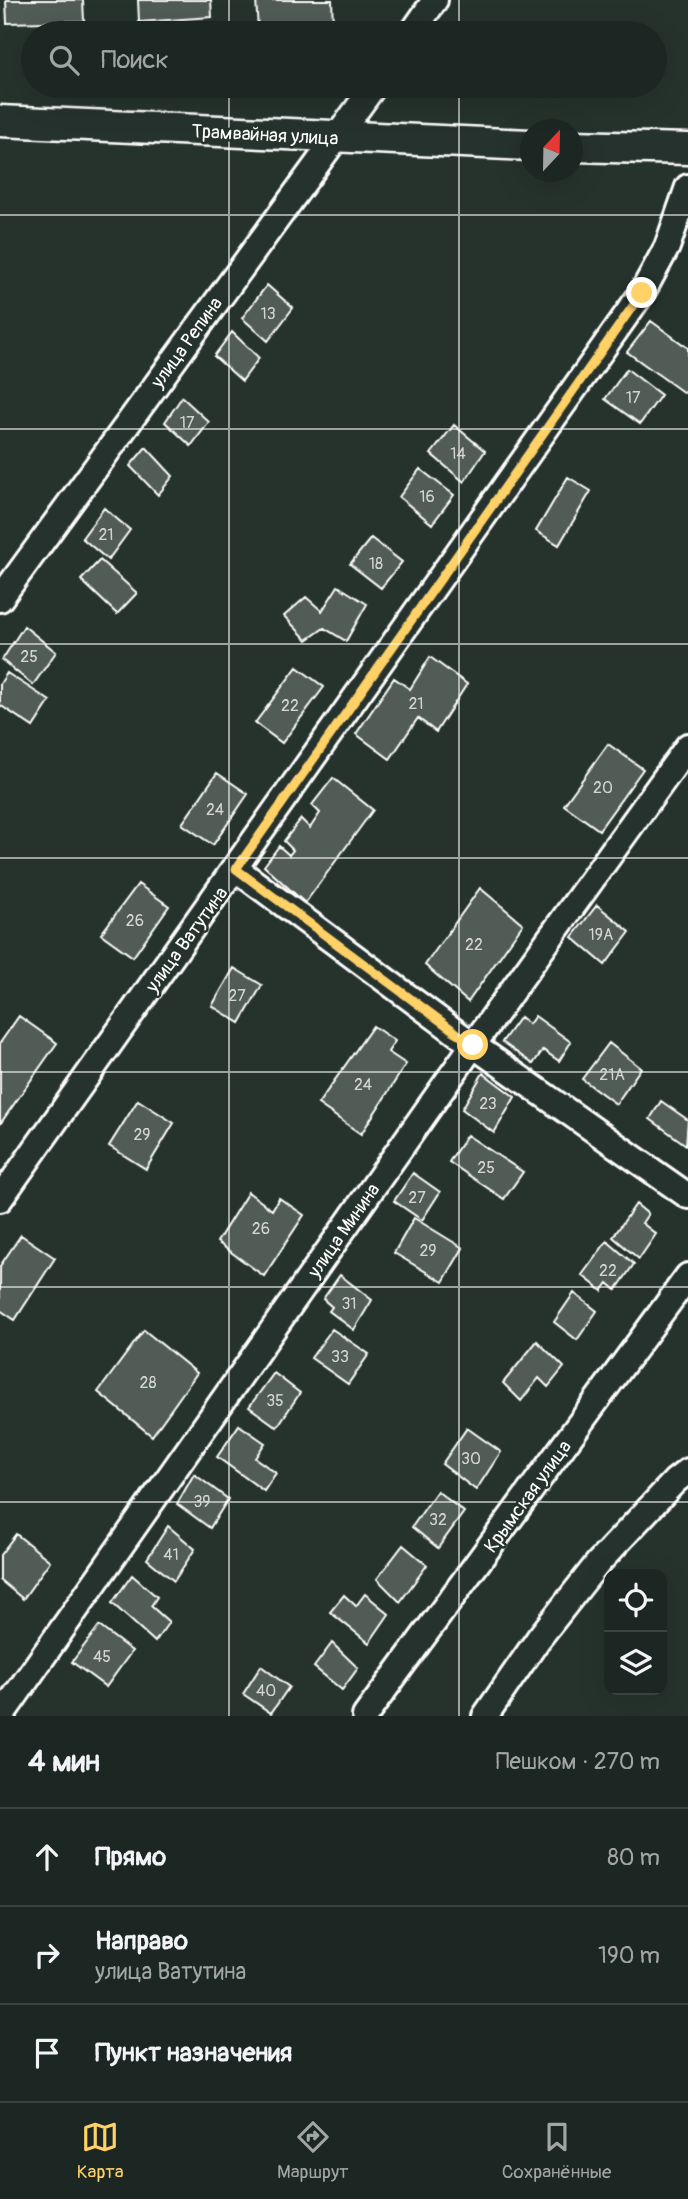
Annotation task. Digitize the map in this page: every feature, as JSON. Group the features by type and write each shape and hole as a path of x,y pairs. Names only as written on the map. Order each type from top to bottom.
{"street":[{"path":"420,21 435,0"},
{"name":"улица Репина","path":"0,598 365,98"},
{"name":"Трамвайная улица","path":"0,121 520,145"},
{"path":"583,146 688,149"},
{"name":"улица Ватутина","path":"0,1199 642,293 667,247 688,187"},
{"name":"улица Минина","path":"1,1716 473,1045 688,746"},
{"path":"236,869 473,1045 688,1196"},
{"name":"Крымская улица","path":"365,1716 688,1276"},
{"path":"485,1716 539,1638 598,1563 688,1471"}],"building":[{"path":"6,0 83,0 84,21 7,23"},
{"path":"138,0 211,0 212,17 139,21"},
{"path":"256,0 332,0 333,21 257,21"},
{"path":"267,285 293,308 268,341 242,318"},
{"path":"651,321 688,348 688,388 684,393 627,352"},
{"path":"232,332 259,358 242,381 214,356"},
{"path":"627,369 661,395 640,424 605,399"},
{"path":"182,397 209,422 191,446 165,422"},
{"path":"454,425 485,451 464,482 431,454"},
{"path":"146,447 173,476 158,495 130,466"},
{"path":"420,469 454,495 432,524 399,497"},
{"path":"568,477 591,491 559,545 536,531"},
{"path":"104,508 130,530 108,560 82,538"},
{"path":"371,538 402,562 381,588 350,564"},
{"path":"100,560 137,593 117,614 81,580"},
{"path":"338,586 367,604 346,641 324,628 307,640 284,616 306,597 322,611"},
{"path":"24,626 56,652 33,685 2,660"},
{"path":"430,657 467,684 436,732 418,718 390,759 356,734 394,678 410,689"},
{"path":"297,667 324,687 282,743 255,723"},
{"path":"7,673 50,701 33,727 0,705 0,684"},
{"path":"608,744 643,769 599,830 564,805"},
{"path":"217,773 248,794 213,845 182,824"},
{"path":"333,778 373,810 305,903 264,866 279,846 289,855 293,850 284,841 301,819 310,828 320,813 312,805"},
{"path":"138,884 169,906 133,957 101,934"},
{"path":"480,888 523,924 468,1002 425,965"},
{"path":"597,905 630,932 605,965 572,937"},
{"path":"234,968 262,985 240,1023 212,1006"},
{"path":"19,1016 57,1043 0,1124 0,1043"},
{"path":"535,1016 571,1042 559,1061 543,1050 533,1064 502,1042 520,1017 529,1024"},
{"path":"373,1026 395,1041 388,1052 406,1064 361,1134 318,1104"},
{"path":"609,1043 641,1068 616,1104 582,1079"},
{"path":"483,1073 515,1097 494,1133 462,1109"},
{"path":"138,1100 174,1123 146,1169 109,1146"},
{"path":"661,1101 688,1120 686,1145 650,1119"},
{"path":"467,1135 523,1172 504,1199 449,1162"},
{"path":"413,1173 440,1192 422,1220 394,1201"},
{"path":"248,1192 272,1210 279,1198 304,1215 264,1276 217,1242"},
{"path":"636,1204 648,1214 642,1223 656,1234 639,1259 613,1237"},
{"path":"414,1218 463,1248 443,1282 394,1253"},
{"path":"21,1235 55,1258 15,1320 0,1310 0,1266"},
{"path":"607,1241 634,1264 616,1290 608,1283 602,1291 582,1275"},
{"path":"340,1275 372,1300 354,1330 329,1311 332,1307 323,1299"},
{"path":"574,1293 597,1311 577,1340 554,1322"},
{"path":"332,1329 369,1354 348,1384 311,1358"},
{"path":"144,1330 197,1373 152,1436 98,1392"},
{"path":"537,1341 564,1367 548,1387 539,1378 521,1401 503,1383"},
{"path":"274,1373 300,1393 277,1427 249,1407"},
{"path":"239,1425 265,1443 255,1458 276,1473 264,1491 217,1457"},
{"path":"467,1428 501,1452 476,1490 442,1464"},
{"path":"194,1474 228,1499 210,1528 177,1504"},
{"path":"437,1491 464,1512 438,1548 412,1527"},
{"path":"168,1526 195,1549 174,1581 147,1559"},
{"path":"16,1534 50,1561 23,1599 0,1580 0,1555"},
{"path":"403,1545 427,1565 400,1602 377,1579"},
{"path":"132,1575 157,1597 151,1606 169,1622 155,1642 112,1603"},
{"path":"365,1594 389,1614 369,1643 330,1612 344,1595 356,1606"},
{"path":"99,1626 132,1651 106,1687 72,1662"},
{"path":"332,1643 358,1668 342,1690 314,1667"},
{"path":"261,1666 289,1687 271,1713 243,1694"}],"route":[{"path":"473,1045 236,869 642,293"}]}
